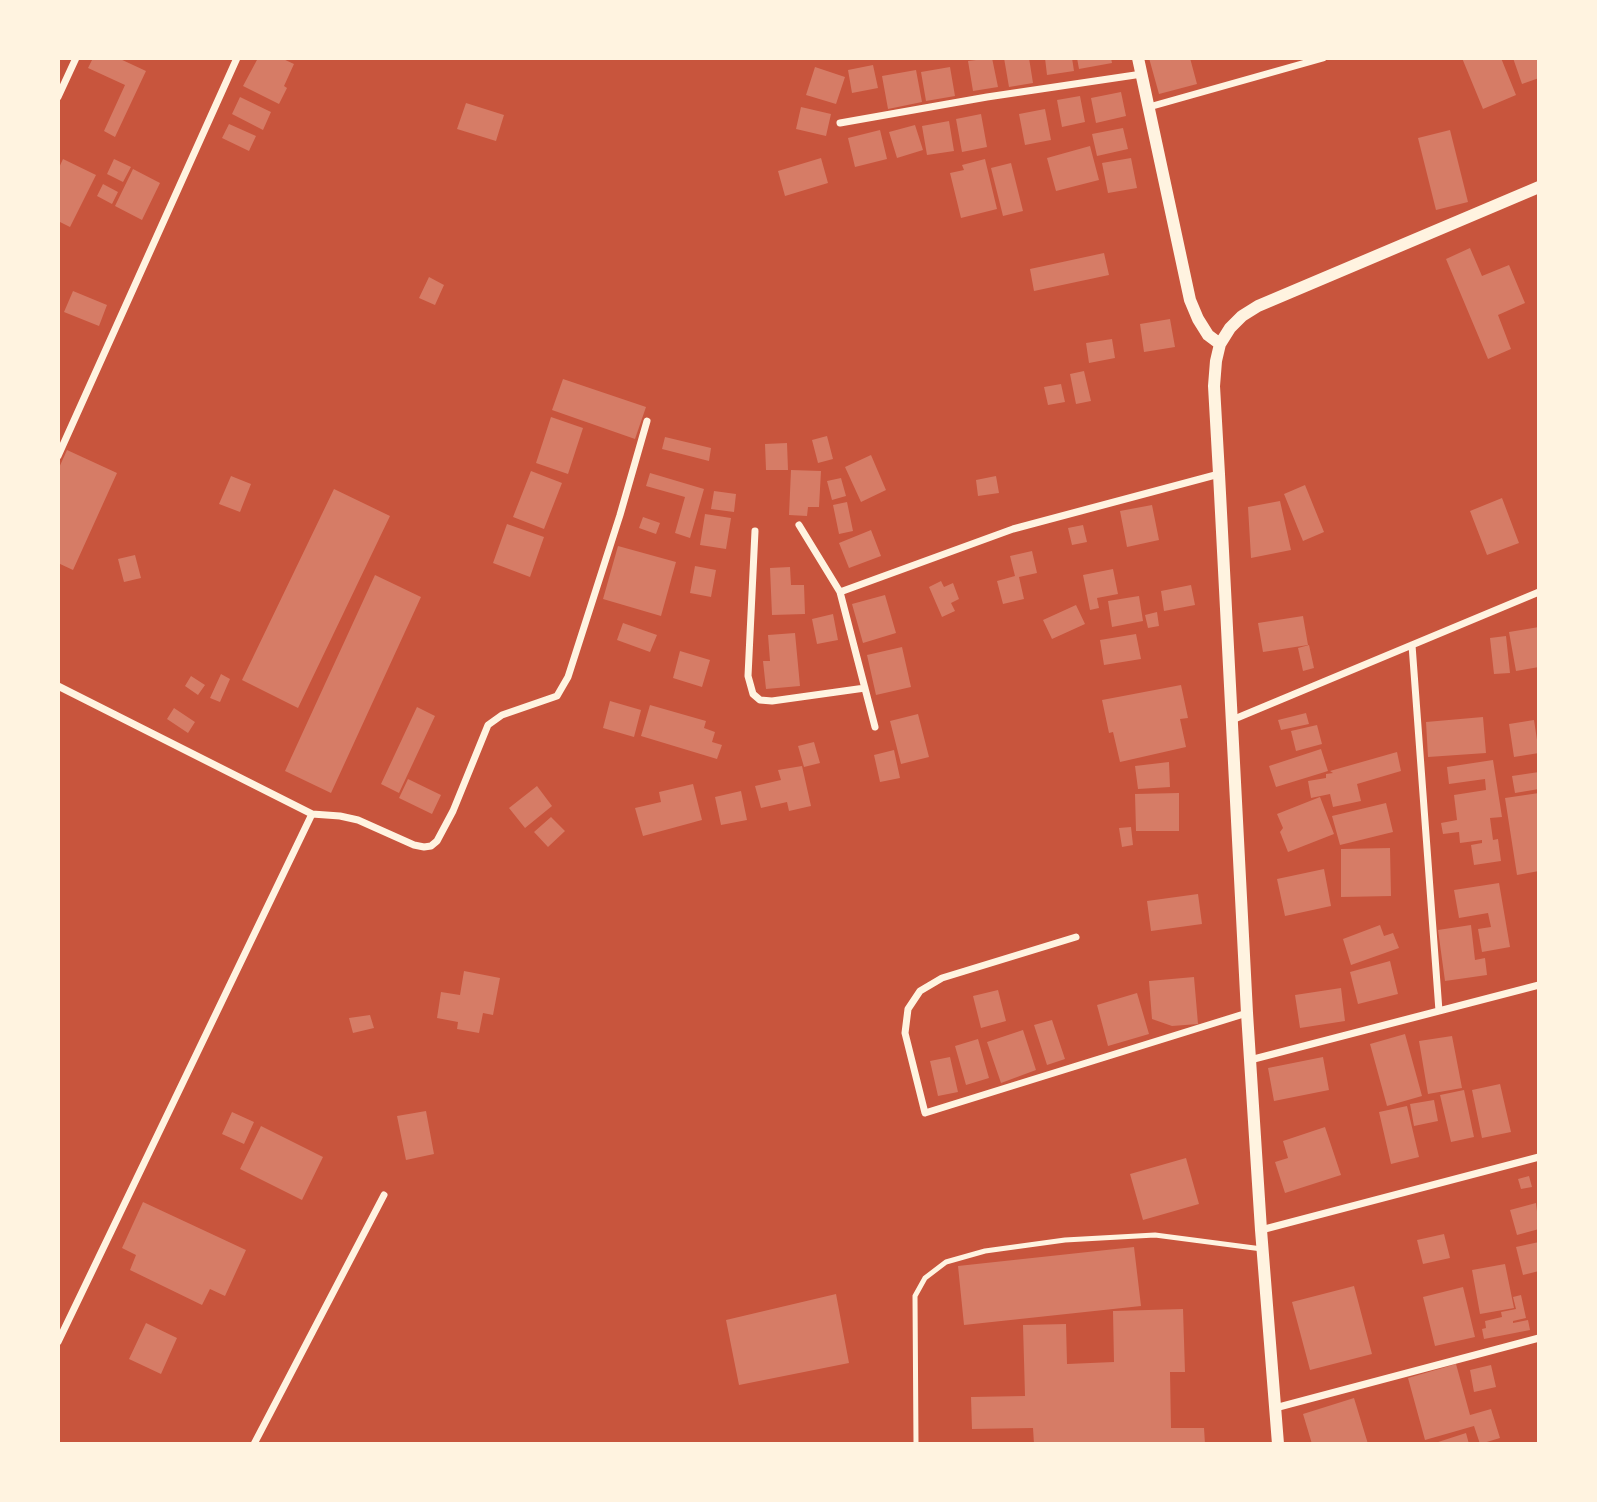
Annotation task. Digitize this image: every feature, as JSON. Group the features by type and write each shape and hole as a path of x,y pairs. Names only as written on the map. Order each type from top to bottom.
{"street":[{"path":"58,97 76,58"},
{"path":"58,456 237,58"},
{"path":"1138,58 1190,300 1208,335 1220,344"},
{"path":"1149,107 1323,58"},
{"path":"840,123 987,97 1142,74"},
{"path":"1278,1444 1262,1249 1231,720 1214,386 1220,344 1242,316 1258,306 1539,187"},
{"path":"58,686 312,814 358,820 414,845 431,846 437,841 453,811 488,724 502,715 557,696 569,677 620,516 646,421"},
{"path":"841,592 1013,529 1219,474"},
{"path":"799,524 841,592 875,727"},
{"path":"755,531 748,676 753,694 760,700 772,701 865,688"},
{"path":"1231,720 1539,592"},
{"path":"1412,645 1440,1011"},
{"path":"58,1342 312,814"},
{"path":"1076,937 942,978 920,991 908,1009 905,1033 926,1113 1247,1013"},
{"path":"1250,1060 1539,985"},
{"path":"1261,1230 1539,1157"},
{"path":"254,1444 384,1195"},
{"path":"1275,1408 1539,1338"}],"lane":[{"path":"916,1444 915,1296 925,1278 946,1262 985,1251 1065,1240 1155,1235 1262,1249"}],"building":[{"path":"93,58 118,58 146,71 115,137 104,131 125,85 88,68"},
{"path":"258,58 281,58 294,64 279,104 243,86"},
{"path":"992,58 998,87 973,91 968,61"},
{"path":"1004,58 1029,58 1033,83 1009,87"},
{"path":"1045,58 1072,58 1074,71 1047,75"},
{"path":"1077,58 1111,58 1112,63 1079,69"},
{"path":"1149,58 1190,58 1197,84 1159,94"},
{"path":"1462,58 1501,58 1516,95 1483,109"},
{"path":"1513,58 1539,58 1539,78 1522,84"},
{"path":"873,65 878,88 852,93 848,70"},
{"path":"815,67 845,77 836,104 806,95"},
{"path":"950,67 955,96 926,101 921,72"},
{"path":"916,70 922,102 888,109 882,76"},
{"path":"1121,92 1126,116 1096,123 1091,98"},
{"path":"1080,96 1085,122 1062,127 1057,100"},
{"path":"240,97 271,112 263,130 232,114"},
{"path":"466,103 504,115 496,141 457,129"},
{"path":"801,107 831,114 826,136 796,129"},
{"path":"1045,109 1051,140 1025,145 1019,114"},
{"path":"981,114 987,147 962,152 956,119"},
{"path":"949,121 954,151 927,155 922,126"},
{"path":"229,124 256,136 249,151 222,138"},
{"path":"915,125 923,150 897,158 889,132"},
{"path":"1123,128 1128,149 1097,156 1092,134"},
{"path":"880,130 887,159 855,167 848,138"},
{"path":"1450,130 1468,202 1436,210 1418,138"},
{"path":"1090,146 1099,180 1056,191 1047,158"},
{"path":"821,158 828,183 785,196 778,171"},
{"path":"1131,158 1137,188 1108,193 1102,163"},
{"path":"63,159 96,175 70,227 58,221 58,170"},
{"path":"114,159 131,167 123,182 107,174"},
{"path":"985,159 997,209 961,218 950,173 964,170 962,165"},
{"path":"1011,163 1023,211 1003,216 991,168"},
{"path":"133,169 160,183 142,220 115,206"},
{"path":"103,184 118,192 112,204 97,196"},
{"path":"1470,248 1482,276 1509,265 1525,303 1498,315 1511,349 1488,359 1446,259"},
{"path":"1104,253 1109,275 1034,291 1030,269"},
{"path":"429,277 444,285 435,305 419,298"},
{"path":"73,291 107,305 99,326 64,312"},
{"path":"1170,319 1175,347 1144,352 1140,324"},
{"path":"1112,339 1115,358 1089,363 1086,343"},
{"path":"1084,371 1091,401 1076,404 1070,374"},
{"path":"563,379 646,407 635,439 552,410"},
{"path":"1061,384 1065,402 1048,405 1044,387"},
{"path":"551,417 583,428 568,474 536,463"},
{"path":"827,436 833,459 818,463 812,440"},
{"path":"665,437 711,448 709,461 662,449"},
{"path":"787,443 788,470 766,470 765,444"},
{"path":"67,450 117,473 73,570 58,563 58,470"},
{"path":"871,455 886,490 861,502 845,467"},
{"path":"791,470 821,471 819,507 808,507 807,516 789,515"},
{"path":"531,471 562,483 544,529 513,517"},
{"path":"650,473 704,489 690,538 675,533 685,497 646,486"},
{"path":"231,476 251,484 240,512 219,504"},
{"path":"996,476 999,493 978,496 976,480"},
{"path":"841,478 846,496 832,500 827,481"},
{"path":"1305,485 1324,532 1303,541 1284,494"},
{"path":"334,489 390,516 298,708 242,680"},
{"path":"714,491 736,494 734,512 711,509"},
{"path":"1502,498 1519,543 1487,555 1470,511"},
{"path":"1280,501 1291,550 1251,558 1248,507"},
{"path":"847,502 853,531 839,534 833,505"},
{"path":"1152,505 1159,540 1127,547 1120,511"},
{"path":"705,514 731,518 726,549 700,545"},
{"path":"643,517 660,523 656,534 639,528"},
{"path":"507,524 544,537 530,577 493,563"},
{"path":"1083,525 1087,542 1072,545 1068,528"},
{"path":"871,530 881,556 849,568 839,543"},
{"path":"618,546 676,562 661,616 603,599"},
{"path":"1032,551 1037,573 1019,577 1024,599 1003,604 997,581 1015,576 1010,556"},
{"path":"135,555 141,578 124,582 118,559"},
{"path":"695,566 716,570 711,597 690,593"},
{"path":"790,567 791,585 804,585 805,614 772,615 770,568"},
{"path":"1113,569 1118,594 1097,598 1099,608 1090,610 1083,575"},
{"path":"375,575 421,597 331,793 285,771"},
{"path":"941,581 944,587 953,583 959,599 951,603 955,611 942,617 929,587"},
{"path":"1191,585 1195,605 1164,611 1161,591"},
{"path":"885,595 896,633 863,643 852,604"},
{"path":"1139,596 1143,621 1112,627 1108,601"},
{"path":"1076,605 1085,624 1052,639 1043,620"},
{"path":"1157,612 1159,626 1148,628 1145,615"},
{"path":"833,614 838,640 817,644 812,619"},
{"path":"1303,616 1308,645 1263,652 1258,623"},
{"path":"623,623 657,635 650,652 617,640"},
{"path":"1539,627 1539,667 1516,671 1509,632"},
{"path":"795,633 800,686 766,689 763,661 770,661 768,635"},
{"path":"1136,634 1141,659 1104,665 1100,640"},
{"path":"1506,636 1510,673 1494,674 1490,638"},
{"path":"1309,645 1314,668 1303,671 1298,648"},
{"path":"902,647 911,687 876,695 867,655"},
{"path":"680,651 710,660 702,687 673,678"},
{"path":"221,674 230,679 220,702 210,698"},
{"path":"191,676 205,685 198,695 185,686"},
{"path":"1181,685 1188,718 1180,719 1186,747 1120,762 1113,732 1109,733 1102,700"},
{"path":"610,701 641,710 634,737 603,728"},
{"path":"650,705 706,721 704,728 715,732 712,742 722,745 717,759 641,736"},
{"path":"417,707 435,716 399,793 381,784"},
{"path":"174,708 195,722 188,733 167,719"},
{"path":"1306,713 1309,724 1281,730 1278,720"},
{"path":"918,714 929,757 901,764 890,721"},
{"path":"1483,717 1486,753 1428,757 1426,722"},
{"path":"1534,720 1539,753 1514,757 1509,724"},
{"path":"1317,725 1322,744 1296,751 1291,731"},
{"path":"814,742 820,763 804,767 798,746"},
{"path":"1321,749 1328,771 1276,787 1269,766"},
{"path":"894,750 900,778 880,782 874,755"},
{"path":"1397,752 1401,771 1357,784 1361,801 1333,807 1330,794 1311,798 1308,781 1326,778 1326,774 1333,773 1330,771"},
{"path":"1493,760 1502,817 1490,818 1493,840 1498,839 1501,861 1474,865 1471,845 1482,843 1482,840 1460,843 1459,832 1443,834 1441,823 1457,820 1454,795 1486,790 1485,779 1449,784 1447,767"},
{"path":"1169,762 1170,787 1138,789 1135,766"},
{"path":"802,766 811,806 789,811 787,802 761,808 755,786 781,780 778,770"},
{"path":"1539,772 1539,789 1515,793 1512,776"},
{"path":"408,779 441,795 432,814 399,798"},
{"path":"693,784 702,820 643,836 635,808 661,802 659,792"},
{"path":"537,786 552,806 525,828 509,808"},
{"path":"741,791 747,820 721,825 715,797"},
{"path":"1179,793 1179,831 1136,831 1135,794"},
{"path":"1539,793 1539,871 1517,875 1505,798"},
{"path":"1320,797 1334,834 1288,852 1280,832 1283,828 1277,814"},
{"path":"1386,803 1393,832 1340,845 1332,816"},
{"path":"551,817 565,831 548,847 534,832"},
{"path":"1131,827 1133,845 1122,847 1119,828"},
{"path":"1390,848 1391,896 1341,897 1341,849"},
{"path":"1324,869 1331,906 1285,916 1277,879"},
{"path":"1499,883 1510,947 1482,952 1478,929 1491,927 1488,913 1459,918 1454,890"},
{"path":"1198,894 1202,924 1151,931 1147,901"},
{"path":"1380,925 1384,936 1393,933 1399,948 1351,965 1343,939"},
{"path":"1471,925 1475,960 1485,958 1487,975 1445,981 1438,930"},
{"path":"1390,961 1398,994 1358,1004 1350,972"},
{"path":"464,971 500,978 493,1015 483,1013 479,1033 457,1029 458,1022 437,1018 441,992 460,995"},
{"path":"1194,977 1198,1024 1172,1026 1152,1019 1149,981"},
{"path":"1341,988 1345,1021 1300,1028 1295,995"},
{"path":"998,990 1006,1021 981,1028 973,996"},
{"path":"1137,993 1149,1034 1108,1046 1097,1005"},
{"path":"370,1015 374,1028 353,1033 349,1018"},
{"path":"1052,1020 1065,1059 1047,1065 1034,1025"},
{"path":"1023,1030 1036,1070 1001,1083 987,1042"},
{"path":"1405,1034 1422,1096 1387,1106 1370,1044"},
{"path":"1452,1036 1462,1088 1428,1094 1419,1041"},
{"path":"978,1039 989,1078 966,1085 955,1046"},
{"path":"950,1057 958,1092 938,1096 930,1061"},
{"path":"1323,1057 1329,1090 1274,1101 1268,1068"},
{"path":"1500,1084 1511,1132 1482,1138 1472,1090"},
{"path":"1464,1090 1474,1137 1451,1142 1440,1095"},
{"path":"1434,1100 1438,1121 1414,1126 1410,1104"},
{"path":"1407,1106 1419,1157 1391,1164 1379,1112"},
{"path":"426,1111 434,1154 406,1160 397,1116"},
{"path":"232,1112 254,1122 244,1144 222,1134"},
{"path":"261,1126 323,1157 302,1200 240,1169"},
{"path":"1325,1127 1341,1175 1285,1193 1275,1162 1288,1158 1283,1141"},
{"path":"1186,1158 1199,1204 1143,1220 1130,1174"},
{"path":"1529,1176 1532,1187 1521,1189 1518,1179"},
{"path":"143,1202 246,1250 225,1296 210,1289 202,1305 130,1270 136,1255 122,1248"},
{"path":"1536,1203 1539,1229 1517,1235 1510,1210"},
{"path":"1444,1234 1450,1258 1423,1264 1417,1240"},
{"path":"1539,1242 1539,1271 1523,1275 1516,1247"},
{"path":"1134,1247 1141,1306 964,1325 958,1266"},
{"path":"1505,1264 1514,1308 1480,1314 1472,1270"},
{"path":"1354,1286 1372,1354 1310,1370 1292,1302"},
{"path":"1463,1287 1475,1337 1435,1346 1423,1297"},
{"path":"836,1294 849,1363 739,1385 726,1320"},
{"path":"1521,1295 1526,1318 1513,1323 1528,1320 1530,1330 1484,1339 1482,1329 1486,1328 1485,1321 1502,1317 1501,1312 1516,1309 1513,1297"},
{"path":"1183,1309 1185,1372 1170,1372 1171,1428 1204,1428 1205,1444 1034,1444 1033,1428 972,1429 971,1397 1025,1396 1023,1325 1066,1324 1067,1364 1114,1362 1113,1311"},
{"path":"146,1323 177,1338 161,1374 129,1359"},
{"path":"1456,1364 1470,1415 1491,1409 1500,1438 1480,1444 1474,1426 1425,1440 1408,1378"},
{"path":"1491,1365 1496,1387 1474,1392 1470,1370"},
{"path":"1354,1398 1368,1444 1312,1444 1303,1414"},
{"path":"1466,1433 1469,1444 1432,1444"}]}
